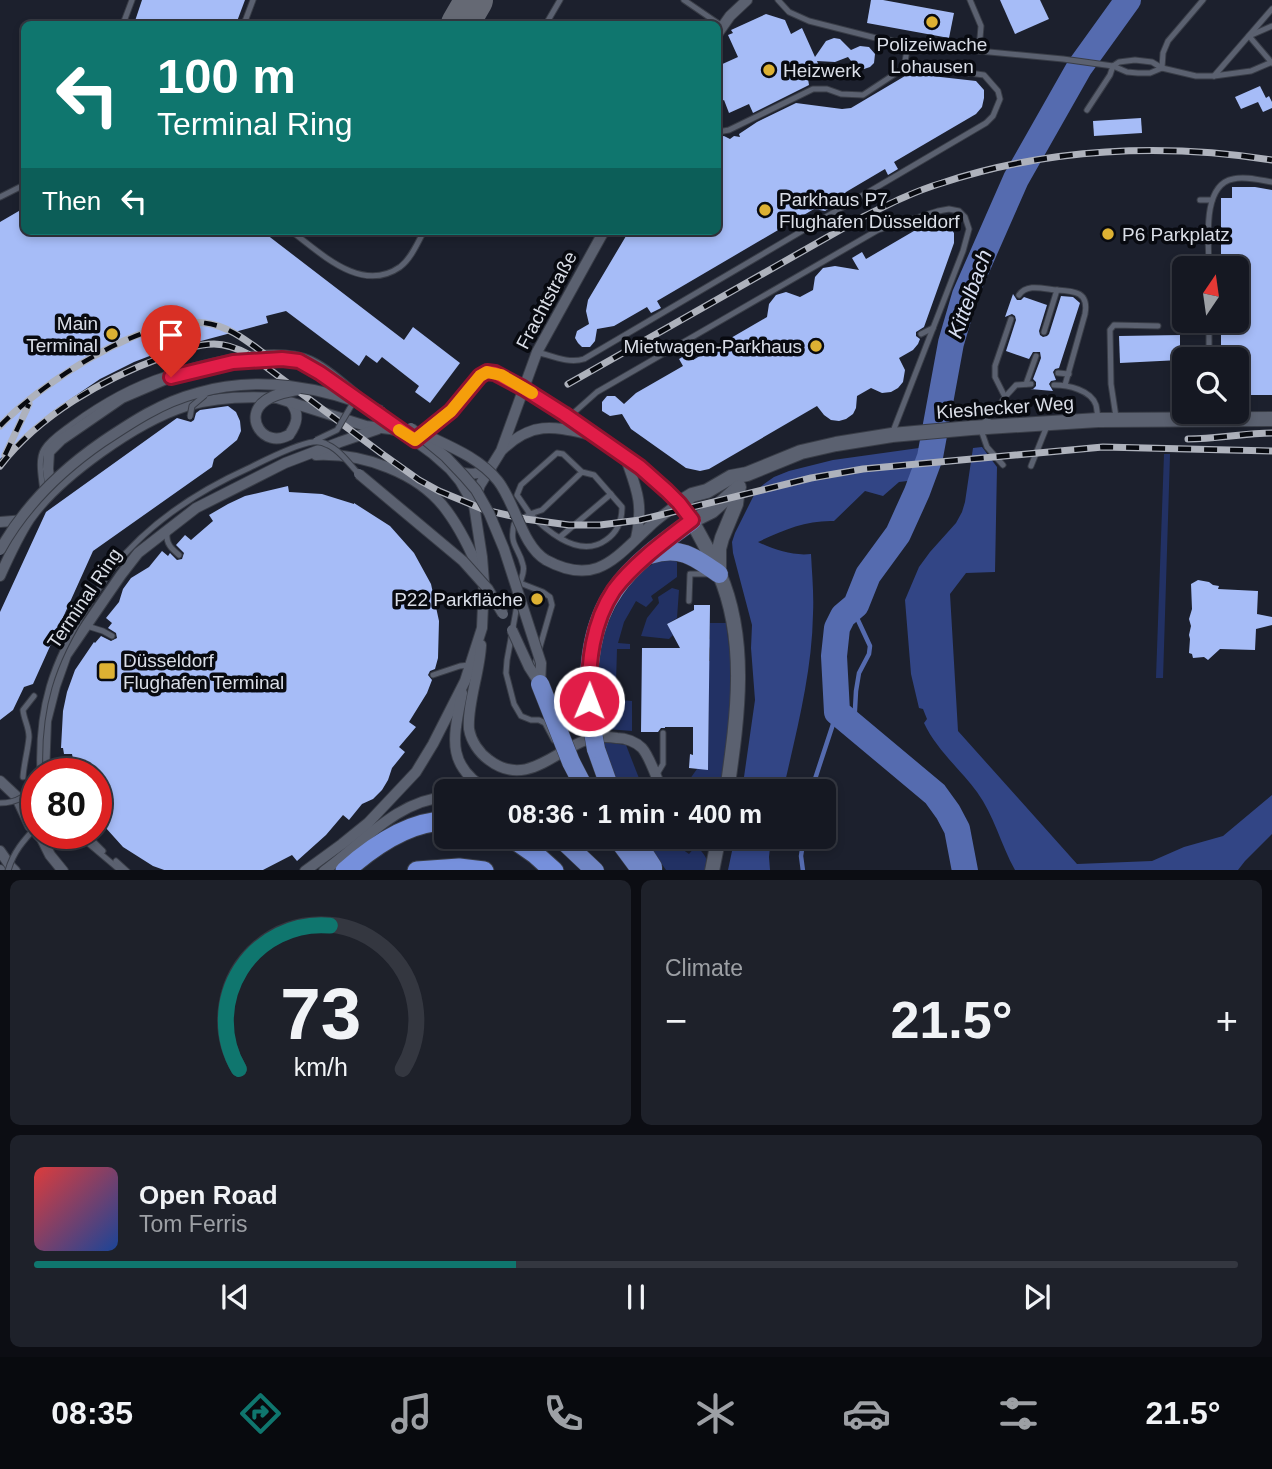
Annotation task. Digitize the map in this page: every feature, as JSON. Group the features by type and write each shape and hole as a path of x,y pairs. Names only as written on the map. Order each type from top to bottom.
{"highway":[{"path":"607,779 596,750 591,722 590,665 597,628 614,590 626,576 692,520"},
{"path":"650,555 663,550 683,552 696,557 719,574"},
{"path":"540,684 581,779"},
{"path":"345,870 384,842 410,829 434,822"},
{"path":"528,849 554,870"},
{"path":"572,849 594,870"},
{"path":"625,849 640,870"},
{"path":"641,849 653,870"},
{"path":"417,870 484,870"}],"street":[{"path":"721,28 747,0"},
{"name":"Frachtstraße","path":"523,388 537,352 602,235"},
{"name":"Terminal Ring","path":"47,493 49,452 61,439 121,398 171,377 233,362 282,359 299,361 407,430 450,469 464,487 474,505 484,582 482,628 464,681 416,772 368,823 305,870"},
{"path":"415,440 451,411 480,376 487,372 501,375 625,456 679,503 692,520 719,574 733,624 738,674 728,779"},
{"name":"Terminal Ring","path":"0,550 24,518 72,465 134,421 158,408 198,392 262,385 306,388 327,393 381,411 446,457 476,490 504,549 541,663 540,684"},
{"path":"285,400 295,408 297,415 289,435 278,439 263,435 256,414 262,403 306,388"},
{"path":"474,505 480,485 501,451 523,388"},
{"name":"Terminal Ring","path":"47,493 118,440 173,411 218,399 261,397 285,400 366,426 390,429"},
{"name":"Kieshecker Weg","path":"679,503 732,477 747,474 801,452 836,444 892,435 980,427 1172,417"},
{"name":"Kieshecker Weg","path":"1249,418 1272,419"},
{"path":"501,451 515,438 546,427 598,437"},
{"name":"Terminal Ring","path":"43,758 46,721 66,656 138,553 196,508 285,463 376,429 407,430"},
{"path":"407,430 462,453 480,464 496,478 506,494 534,551 546,560 569,569 592,569 616,559 651,524 679,503"},
{"name":"Terminal Ring","path":"305,455 333,454 363,459 397,471 422,486 445,509 467,542 484,582"},
{"path":"625,456 640,500 636,540"},
{"path":"450,469 471,474 491,468"},
{"path":"359,474 463,561 488,589 540,684"},
{"path":"692,520 712,510 738,488 747,474"},
{"path":"719,574 719,549 736,504 738,488"},
{"path":"692,520 695,505 707,491"},
{"path":"0,520 24,518"},
{"name":"Terminal Ring","path":"0,576 24,518"},
{"path":"482,628 469,732 487,759 506,769 527,770 541,765 582,741 599,737 623,738 642,748 657,779"},
{"path":"464,681 456,730 457,758 462,770 472,779"},
{"path":"0,781 16,796 21,807"},
{"path":"324,870 398,814 434,798"},
{"path":"48,849 63,870"},
{"path":"712,870 716,849"},
{"path":"0,851 15,870"}],"lane":[{"path":"124,21 132,0"},
{"path":"245,21 253,0"},
{"path":"548,21 560,0"},
{"path":"684,0 710,21"},
{"path":"778,0 789,12 809,21 880,39 1112,66 1127,72 1150,73 1162,68"},
{"path":"970,0 981,26 978,50"},
{"path":"1162,68 1163,53 1168,41 1203,0"},
{"path":"1214,76 1272,9"},
{"path":"1249,36 1272,26"},
{"path":"1087,110 1110,75 1112,66 1119,62 1152,62 1162,68 1196,76 1214,76 1251,71 1272,62 1249,36"},
{"path":"904,68 908,43"},
{"path":"537,352 568,360 584,359 986,123 993,117 1000,99 998,91 984,75 918,66 904,68 863,95 813,89 736,127 721,131"},
{"path":"736,127 741,132"},
{"path":"1209,256 1209,212 1215,193 1222,184 1232,178 1272,182"},
{"path":"0,197 21,186"},
{"path":"1200,200 1212,200"},
{"path":"569,417 597,392 878,230 938,211 959,211 969,229 892,435"},
{"path":"297,235 341,267 358,275 374,276 400,267 407,261 422,235"},
{"path":"1018,295 1028,288 1076,293 1085,298 1086,314 1065,385"},
{"path":"1047,327 1056,303 1057,290"},
{"path":"1080,303 1087,303"},
{"path":"1077,314 1086,314"},
{"path":"1005,397 995,377 995,366 1011,319"},
{"path":"1116,421 1111,384 1110,330 1114,325 1158,326"},
{"path":"1073,326 1082,327"},
{"path":"921,334 933,328"},
{"path":"1069,338 1078,339"},
{"path":"1065,350 1075,351"},
{"path":"47,493 41,462 43,450 48,443 106,400 127,389 152,378 208,362 273,353 304,356 318,363 381,411"},
{"path":"1003,465 987,447 980,427 998,410 1016,385 1029,384 1036,359"},
{"path":"1062,362 1072,362"},
{"path":"1058,373 1069,374"},
{"path":"1054,385 1065,385 1090,396 1096,404 1098,420"},
{"path":"901,386 910,388"},
{"path":"190,417 192,406 201,397 217,389"},
{"path":"42,758 42,715 51,677 69,637 113,568 162,521 208,488 239,472 332,434 342,425 354,401"},
{"path":"1031,466 1048,423"},
{"path":"311,442 331,446 359,474"},
{"path":"557,453 563,454 582,472 594,475 611,494 622,507 620,524 614,534 602,543 584,548 544,529 517,495 521,485 557,453"},
{"path":"569,750 545,723 521,716 514,704 506,673 506,660 523,565 511,536 514,524 542,510 582,472"},
{"path":"559,537 611,494"},
{"path":"167,531 166,539 179,555"},
{"path":"689,601 690,574 719,574"},
{"path":"520,583 550,597 552,611 535,664 565,729"},
{"path":"87,626 112,636"},
{"path":"433,675 470,665"},
{"path":"23,710 34,696"},
{"path":"16,704 23,710 28,729 29,740 25,758"},
{"path":"655,776 663,764 663,733"},
{"path":"0,803 21,799"},
{"path":"8,870 13,855 21,844"},
{"path":"95,849 121,870"},
{"path":"101,849 127,870"}],"shaded area":[{"path":"926,447 916,480 899,482 883,496 865,491 834,521 795,527 758,542 784,552 811,554 812,636 802,703 786,779 744,779 755,700 752,625 732,542 756,491 764,484 789,471 833,460"},
{"path":"982,447 997,467 995,572 966,573 950,594 958,731 1077,864 1152,861 1184,847 1223,836 1272,795 1272,834 1238,870 1015,870 983,801 929,732 924,723 927,719 923,709 919,708 911,674 905,600 919,567 962,512 973,448"},
{"path":"1164,454 1170,454 1163,678 1156,678"},
{"path":"677,558 677,577 651,596 653,600 646,607 636,601 624,622 618,643 630,644 630,649 617,649 616,683 621,700 632,701 632,731 607,729 600,725 596,689 600,653 610,619 618,602 644,570 655,563"},
{"path":"672,588 679,590 677,618 667,624 673,635 669,639 641,636 647,618 659,603 658,597"},
{"path":"710,623 726,623 732,670 732,701 722,779 690,779 697,769 708,769 707,661 710,661 710,649 707,640 710,639"},
{"path":"604,742 626,745 639,779 614,779"},
{"path":"651,849 682,849 689,854 693,849 699,849 706,857 706,870 666,870"},
{"path":"732,849 770,849 770,870 728,870"}],"building":[{"path":"142,0 245,0 237,21 135,21"},
{"path":"871,0 954,13 949,38 867,23"},
{"path":"1000,0 1040,0 1049,19 1015,34"},
{"name":"Heizwerk","path":"766,14 785,20 791,34 802,28 815,57 826,41 834,38 840,39 851,50 860,46 869,47 875,54 874,63 864,69 855,66 848,57 835,62 817,61 822,73 808,79 809,85 753,113 749,104 729,113 724,100 721,102 721,65 738,57 728,35 733,33 731,30"},
{"name":"Parkhaus P7 Flughafen Düsseldorf","path":"914,74 976,81 984,90 982,107 976,114 894,162 898,169 888,175 885,169 846,192 842,201 825,211 814,209 657,301 661,308 651,313 647,307 614,326 597,329 595,341 590,347 582,347 578,343 575,338 577,331 589,324 586,311 588,300 627,235 721,235 721,136 730,139 734,136 740,137 739,134 757,122 796,103 851,108 905,76"},
{"path":"1260,86 1266,98 1269,96 1272,108 1263,112 1258,102 1241,109 1235,97"},
{"path":"1141,118 1142,133 1094,136 1093,121"},
{"path":"1232,187 1272,190 1272,395 1249,395 1249,347 1221,347 1221,333 1250,332 1250,256 1221,256 1221,198 1232,198"},
{"name":"Main Terminal","path":"21,210 21,235 267,235 404,340 413,327 460,363 430,403 415,392 419,386 382,357 377,363 366,355 359,366 286,311 266,316 268,323 160,352 100,379 53,411 0,459 0,222"},
{"name":"Mietwagen-Parkhaus","path":"931,221 948,225 954,233 954,243 924,327 916,332 920,339 918,344 899,358 905,370 903,382 891,392 882,393 871,388 857,396 856,408 846,419 831,420 817,406 709,469 700,471 686,468 631,429 622,414 610,416 602,411 602,402 607,396 615,396 624,404 636,393 683,366 679,359 689,353 693,360 767,317 769,304 776,295 786,292 800,297 813,290 815,277 823,268 835,266 859,270 852,258 862,252 866,259"},
{"path":"1013,294 1017,300 1024,297 1047,305 1039,331 1043,337 1049,334 1061,296 1073,297 1080,303 1059,368 1053,372 1056,380 1049,384 1053,391 1030,389 1036,386 1033,379 1041,358 1040,352 1033,352 1029,359 1006,351 1016,320 1012,314 1005,317"},
{"path":"1180,335 1180,347 1172,347 1172,360 1120,363 1119,336"},
{"path":"228,406 236,412 240,421 241,431 237,440 214,459 212,467 93,551 33,684 24,687 13,710 0,720 0,612 46,512 177,418 191,422 200,410"},
{"path":"288,486 289,492 322,494 354,503 390,526 414,553 431,584 439,621 438,658 435,669 428,675 432,680 427,693 409,722 416,727 399,747 405,752 392,768 382,790 373,799 362,804 349,820 343,815 326,835 297,861 292,855 263,870 164,870 123,847 112,835 112,758 73,758 72,754 64,754 61,748 63,711 75,670 94,642 101,636 111,641 117,638 116,633 108,628 112,623 106,618 119,602 123,589 131,578 149,567 162,551 168,556 170,553 177,560 182,559 184,553 176,545 185,535 191,540 213,521 209,515 245,496"},
{"path":"1198,580 1219,586 1218,589 1258,591 1257,614 1272,617 1272,625 1256,629 1255,650 1220,649 1208,660 1204,657 1193,658 1189,653 1191,584"},
{"path":"694,605 710,605 708,770 689,768 690,754 693,755 693,727 665,727 658,732 641,732 642,648 680,648 667,624 694,610"}],"waterway":[{"name":"Kittelbach","path":"965,870 957,829 935,794 837,712 834,656 837,628 843,616 856,605 868,575 898,534 917,492 930,457 951,343 965,295 1016,179 1079,68 1128,0"},
{"name":"Kittelbach","path":"854,728 859,673 870,646 857,618 856,605"},
{"name":"Kittelbach","path":"815,779 837,712"},
{"name":"Kittelbach","path":"802,849 803,870"}],"taxiway":[{"path":"462,21 474,0"}],"railway":[{"path":"568,384 863,217 942,183 1023,162 1106,152 1189,152 1272,160"},
{"path":"0,426 40,391 66,373 124,341 153,330 180,323 205,323 222,327 266,355"},
{"path":"0,466 33,431 95,388 169,355 214,344 233,347 250,355 381,453 439,491 485,510 569,525 600,525 640,520 811,478 863,469 1103,447 1272,451"},
{"path":"5,455 29,404"},
{"path":"1188,439 1272,433"}],"slow traffic":[{"path":"399,430 415,440 451,411 480,376 487,372 501,375 532,393"}],"place":[{"name":"Polizeiwache Lohausen","path":"932,22"},
{"name":"Heizwerk","path":"769,70"},
{"name":"Parkhaus P7 Flughafen Düsseldorf","path":"765,210"},
{"name":"P6 Parkplatz","path":"1108,234"},
{"name":"Main Terminal","path":"112,334"},
{"name":"Mietwagen-Parkhaus","path":"816,346"},
{"name":"P22 Parkfläche","path":"537,599"},
{"name":"Düsseldorf Flughafen Terminal","path":"107,671"}],"route":[{"path":"171,377 233,362 282,359 299,361 415,440 451,411 480,376 487,372 495,373 564,414 640,467 679,503 692,520 668,538 614,590 600,618 594,640 589,701"}]}
